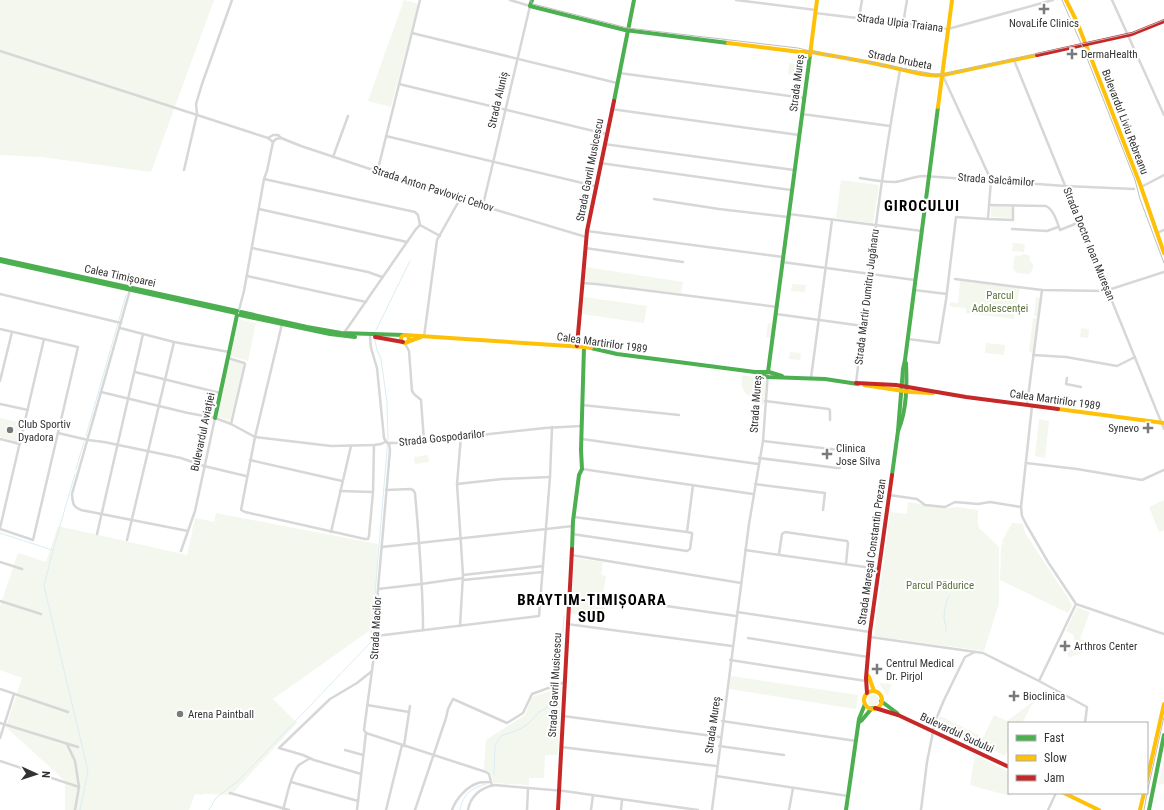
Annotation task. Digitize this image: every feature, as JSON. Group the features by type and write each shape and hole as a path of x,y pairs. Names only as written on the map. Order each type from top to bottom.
{"street":[{"path":"184,170 197,114 196,104 232,0"},
{"path":"376,171 379,165 420,0"},
{"path":"510,0 530,6"},
{"name":"Strada Aluniș","path":"483,205 532,0"},
{"name":"Strada Gavril Musicescu","path":"577,346 586,236 634,0"},
{"name":"Strada Ulpia Traiana","path":"736,0 948,29 1053,0"},
{"name":"Strada Mureș","path":"712,810 716,766 745,550 753,494 763,441 765,401 776,307 817,0"},
{"path":"859,18 862,0"},
{"path":"903,24 907,0"},
{"name":"Strada Mareșal Constantin Prezan","path":"867,693 866,680 870,635 898,431 897,426 903,388 915,280 952,0"},
{"name":"Bulevardul Liviu Rebreanu","path":"1066,0 1077,22 1141,187 1164,253"},
{"path":"1112,0 1164,115"},
{"name":"Strada Drubeta","path":"530,6 627,31 810,52 892,67 911,73 933,76 1129,35 1164,21"},
{"path":"412,33 617,83"},
{"path":"0,51 197,114 268,138 273,142 276,139 281,138"},
{"name":"Strada Doctor Ioan Mureșan","path":"1014,60 1163,423 1164,429"},
{"name":"Strada Martir Dumitru Jugănaru","path":"856,383 882,181 900,70"},
{"path":"619,73 804,98"},
{"path":"943,75 990,180 988,219"},
{"path":"399,84 606,134"},
{"path":"611,109 799,135"},
{"path":"802,114 890,126"},
{"path":"333,157 348,116"},
{"path":"268,138 273,135 281,138"},
{"path":"386,136 595,186"},
{"name":"Strada Anton Pavlovici Cehov","path":"281,138 333,157 460,199 586,236"},
{"name":"Bulevardul Aviației","path":"182,551 195,511 247,276 258,209 273,142"},
{"path":"604,144 794,170"},
{"path":"600,163 792,190"},
{"path":"1141,187 1164,175"},
{"name":"Strada Salcâmilor","path":"860,178 895,182 918,176 929,176 1065,186 1134,189"},
{"path":"264,179 414,212 418,215 420,225 440,236"},
{"path":"423,336 437,240 460,199"},
{"path":"654,199 719,209 832,220 922,231"},
{"path":"989,205 1046,206 1049,208 1060,230 1080,222"},
{"path":"908,339 939,343 947,294 956,217 1012,220 1013,206"},
{"path":"258,209 407,242"},
{"path":"811,378 832,220"},
{"path":"344,334 382,277 420,225"},
{"path":"1012,229 1047,231 1058,227"},
{"path":"1156,233 1164,230"},
{"path":"587,231 783,260 825,268 915,280"},
{"path":"252,248 368,272 382,277"},
{"path":"585,248 683,262"},
{"name":"Calea Timișoarei","path":"0,260 238,313 344,334 370,336"},
{"name":"Calea Timișoarei","path":"0,260 330,334 370,336"},
{"path":"955,279 1042,290 1108,291 1164,272"},
{"path":"247,276 366,302"},
{"path":"583,283 776,307"},
{"path":"130,290 72,494 73,504 81,510 188,531"},
{"path":"914,290 947,294"},
{"path":"1027,405 1042,290"},
{"path":"0,294 121,322"},
{"path":"776,314 863,326"},
{"path":"282,324 246,476 241,510 331,532 368,539 373,492 374,445"},
{"path":"120,328 174,342 229,352"},
{"path":"0,329 12,332 44,339 78,347 33,540 0,529 44,339"},
{"path":"0,381 12,332"},
{"path":"97,534 143,334"},
{"path":"405,335 402,336 401,340 405,342 409,351 412,391 420,400 424,441"},
{"name":"Calea Martirilor 1989","path":"370,336 405,335 577,346 616,354 755,372 763,376 768,374 779,377 811,378 903,388 1163,423"},
{"path":"370,336 405,342"},
{"name":"Strada Gospodarilor","path":"370,336 371,348 377,368 387,443 424,441 552,427 582,426"},
{"name":"Calea Martirilor 1989","path":"405,342 423,336"},
{"path":"127,540 174,342"},
{"name":"Strada Gavril Musicescu","path":"558,810 573,517 579,475 582,469 581,439 584,347"},
{"path":"1033,355 1066,357 1117,366 1135,357"},
{"path":"228,358 245,364 231,424"},
{"path":"134,372 220,393"},
{"path":"1067,378 1066,384 1082,387"},
{"path":"101,392 215,418 231,424 255,437 321,445 351,446 387,443"},
{"path":"765,401 829,409 830,420"},
{"path":"0,404 28,410"},
{"path":"582,405 679,416"},
{"path":"1032,406 1021,506 1022,516 1026,524 1048,562 1076,604 1164,634"},
{"path":"376,636 540,616 552,427"},
{"path":"58,432 88,440 181,458 204,466 246,476"},
{"path":"460,626 463,578 457,484 461,436"},
{"path":"0,439 20,444"},
{"path":"581,439 758,464"},
{"path":"763,441 839,450"},
{"name":"Strada Macilor","path":"357,810 366,733 364,730 366,705 373,671 376,636 378,589 390,450 387,443"},
{"path":"331,532 351,446"},
{"path":"759,458 840,468"},
{"path":"250,460 342,481"},
{"path":"1026,463 1077,469 1142,480 1164,470"},
{"path":"582,469 753,494"},
{"path":"457,484 550,477"},
{"path":"755,484 825,493 823,510"},
{"path":"687,532 694,486"},
{"path":"386,490 410,489 415,493 419,543 422,630"},
{"path":"340,491 373,492"},
{"path":"889,495 917,500 925,505 945,507 955,502 978,504 990,502 1021,506"},
{"path":"572,534 688,551 690,550 692,535 692,533 687,532 573,517"},
{"path":"382,547 573,526"},
{"path":"778,554 783,532 800,534 847,541 846,564"},
{"path":"745,550 879,569"},
{"path":"571,555 741,583"},
{"path":"0,562 22,569"},
{"path":"378,589 543,566"},
{"path":"463,578 543,572"},
{"path":"604,597 736,616"},
{"path":"0,601 41,614"},
{"path":"1039,681 1076,604"},
{"path":"737,612 983,653 1087,707 1084,722"},
{"path":"567,624 732,646"},
{"path":"748,638 868,657"},
{"path":"963,650 965,657"},
{"path":"920,810 934,724 965,657 975,652"},
{"path":"730,660 866,680"},
{"path":"361,774 279,748 330,699 357,683 373,671"},
{"name":"Strada Mareșal Constantin Prezan","path":"867,675 874,691"},
{"path":"415,810 434,756 448,709 453,699 507,723 523,713 532,694 564,682"},
{"path":"0,689 68,712"},
{"path":"846,810 859,719 865,704 864,699 867,693 874,691 879,694 881,701 879,705 859,722"},
{"path":"0,738 14,694"},
{"name":"Bulevardul Sudului","path":"881,701 898,715"},
{"path":"865,704 874,708"},
{"path":"1148,776 1164,704"},
{"path":"366,705 409,712"},
{"path":"386,810 403,745 410,706"},
{"name":"Bulevardul Sudului","path":"874,708 898,715 1008,767"},
{"path":"563,716 720,736"},
{"path":"722,721 856,741"},
{"path":"0,723 78,747"},
{"path":"366,733 486,772 489,774 492,786"},
{"path":"1148,810 1164,735"},
{"path":"67,744 75,761 79,787 75,810"},
{"path":"561,746 716,766"},
{"path":"719,746 784,755"},
{"path":"345,750 363,755"},
{"path":"283,809 291,782 298,767 310,759"},
{"path":"0,761 79,787"},
{"path":"716,776 848,796"},
{"path":"291,782 358,801"},
{"path":"452,810 454,804 464,792 479,783 490,782"},
{"path":"468,810 470,802 474,796 492,786 559,791 698,810"},
{"path":"527,810 528,788"},
{"path":"789,810 792,788"},
{"path":"230,793 289,810"},
{"path":"1048,810 1056,794"},
{"path":"1066,794 1099,810"},
{"path":"1140,810 1144,794"},
{"path":"591,810 593,795"},
{"path":"621,810 622,800"}],"green space":[{"path":"0,0 214,0 151,172 42,157 0,155"},
{"path":"404,0 418,4 391,107 368,101"},
{"path":"789,63 797,64 796,75 788,74"},
{"path":"841,180 879,185 873,223 836,218"},
{"path":"991,206 1012,207 1012,218 991,217"},
{"path":"1013,243 1025,244 1024,252 1012,251"},
{"path":"1024,254 1030,256 1030,261 1033,264 1033,269 1029,274 1017,273 1013,269 1014,258 1016,255 1018,256"},
{"path":"586,267 683,282 681,293 587,282 585,279"},
{"name":"Parcul Adolescenței","path":"960,281 1020,288 1014,319 966,313 966,308 952,307 949,305 950,302 958,303"},
{"path":"792,284 806,285 805,292 791,291"},
{"path":"584,297 647,306 644,323 582,314"},
{"path":"1036,297 1040,298 1038,317 1034,316"},
{"path":"1033,318 1038,318 1034,353 1029,352"},
{"path":"239,319 256,323 248,361 230,356"},
{"path":"768,323 773,324 771,338 766,337"},
{"path":"1081,328 1089,329 1088,338 1080,337"},
{"path":"986,343 1005,345 1004,355 985,353"},
{"path":"790,352 801,353 800,360 789,359"},
{"path":"229,360 242,363 243,367 230,421 217,416"},
{"path":"742,375 765,379 764,404 746,393 742,386"},
{"name":"Club Sportiv Dyadora","path":"0,418 22,423 18,442 0,437"},
{"path":"1039,419 1049,421 1045,458 1035,456"},
{"path":"428,455 429,462 415,464 414,457"},
{"path":"1164,500 1164,530 1159,532 1149,507"},
{"name":"Parcul Pădurice","path":"908,502 946,508 956,507 978,510 979,528 999,547 999,603 984,651 874,636 890,512 907,514"},
{"path":"216,513 378,544 373,637 369,631 273,699 297,723 231,795 195,794 189,810 65,810 65,781 6,727 22,678 0,670 0,606 18,553 46,562 58,526 187,555 195,518 214,522"},
{"path":"1012,523 1023,524 1025,533 1068,598 1072,606 1068,613 1000,580 1002,541"},
{"path":"574,558 603,562 601,575 606,576 603,594 601,597 602,600 606,601 603,618 571,614"},
{"path":"1077,607 1090,612 1080,639 1116,651 1115,653 1093,646 1091,649 1071,657 1067,655 1076,642 1073,638 1074,635 1066,631"},
{"path":"731,676 858,695 856,709 729,689"},
{"path":"879,683 892,684 887,696"},
{"path":"561,687 558,755 545,755 544,778 529,778 529,785 493,783 491,773 484,769 486,740 525,715 532,697"},
{"path":"873,694 877,696 879,700 877,704 873,706 869,704 867,700 869,696"},
{"path":"1034,701 1023,722 1008,722 1008,750 1005,756 980,744 994,715 1007,721"},
{"path":"940,716 979,735 976,742 937,724"},
{"path":"975,755 1008,772 1008,794 1011,794 1010,796 970,785"},
{"path":"1164,760 1164,784 1158,785"}],"waterway":[{"path":"376,330 410,261"},
{"path":"86,436 126,295"},
{"path":"209,810 216,798 239,780 371,642 388,438 387,402 381,359 375,340"},
{"path":"76,469 84,442"},
{"path":"75,474 44,586 88,771 80,810"},
{"path":"0,533 52,550"},
{"path":"946,632 944,616 946,603 949,596"},
{"path":"560,672 564,616"},
{"path":"494,775 495,745 501,736 518,730 528,724 539,712 546,708 558,690"},
{"path":"460,810 461,804 468,792 486,784"}],"tram line":[{"path":"530,0 533,4 628,28 798,48 934,74 944,74 1132,33 1164,20"},
{"path":"1062,0 1083,48 1135,180 1140,199 1164,263"},
{"path":"1148,789 1164,717"},
{"path":"1144,810 1147,794"}],"traffic: fast":[{"path":"532,0 530,6 625,30 728,43"},
{"path":"614,101 634,0"},
{"path":"768,372 810,55"},
{"path":"892,475 898,431 903,369 938,107"},
{"path":"0,259 237,311"},
{"path":"0,261 236,313"},
{"path":"241,312 341,333 404,335"},
{"path":"215,418 237,315"},
{"path":"240,315 330,334 355,337"},
{"path":"572,549 573,521 579,475 582,469 581,450 584,347"},
{"path":"591,348 617,354 755,372 769,372 782,376"},
{"path":"898,431 905,406 906,363"},
{"path":"755,372 768,377 825,379 858,384"},
{"path":"881,701 898,715"},
{"path":"846,810 859,719 865,704"},
{"path":"859,722 872,708"},
{"path":"1149,810 1164,735"}],"traffic: slow":[{"path":"810,55 817,0"},
{"path":"938,107 952,0"},
{"path":"1066,0 1077,22 1140,184 1164,253"},
{"path":"728,43 800,52 812,52 930,75 943,75 1037,55"},
{"path":"405,335 591,348"},
{"path":"405,335 408,336 409,339 408,342 405,343 402,342 401,339 402,336 405,335"},
{"path":"407,342 421,337"},
{"path":"864,385 910,392 933,393"},
{"path":"1058,409 1164,423"},
{"path":"867,675 874,691"},
{"path":"873,691 879,694 882,700 879,706 873,709 867,706 864,700 867,694 873,691"},
{"path":"1148,776 1164,704"},
{"path":"1066,794 1099,810"},
{"path":"1140,810 1144,794"}],"traffic: jam":[{"path":"1037,55 1132,34 1164,21"},
{"path":"577,346 587,231 614,101"},
{"path":"375,337 403,342"},
{"path":"856,383 896,385 966,397 1058,409"},
{"path":"867,693 866,678 870,632 892,475"},
{"path":"558,810 572,549"},
{"path":"875,708 898,715 1008,767"}],"place":[{"name":"NovaLife Clinics","path":"1044,9"},
{"name":"DermaHealth","path":"1072,54"},
{"name":"Synevo","path":"1148,428"},
{"name":"Club Sportiv Dyadora","path":"10,430"},
{"name":"Clinica Jose Silva","path":"827,454"},
{"name":"Arthros Center","path":"1065,646"},
{"name":"Centrul Medical Dr. Pirjol","path":"877,669"},
{"name":"Bioclinica","path":"1014,696"},
{"name":"Arena Paintball","path":"180,714"}],"district":[{"name":"GIROCULUI","path":"922,206"},
{"name":"BRAYTIM-TIMIȘOARA SUD","path":"592,608"}]}
